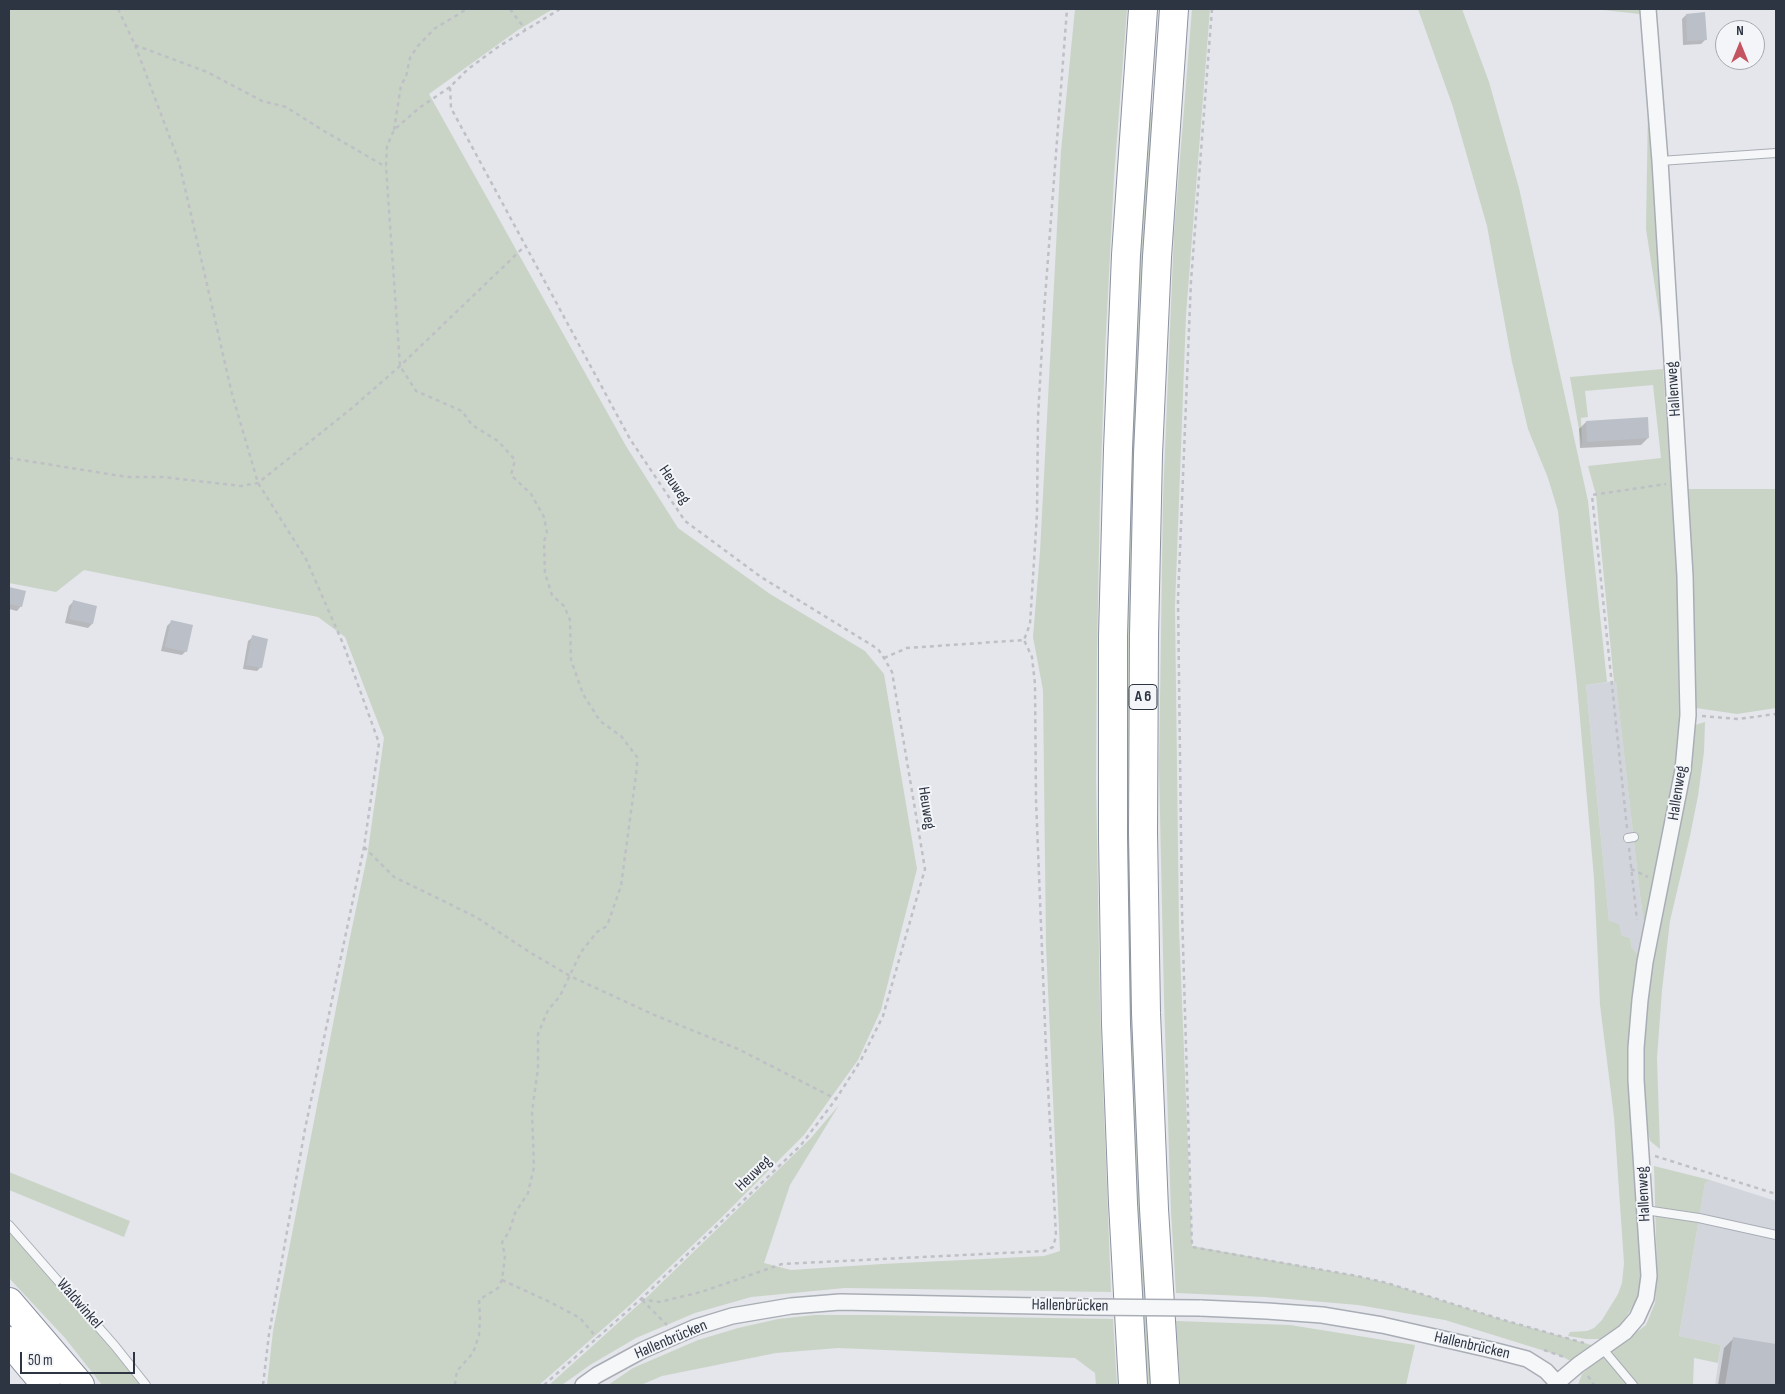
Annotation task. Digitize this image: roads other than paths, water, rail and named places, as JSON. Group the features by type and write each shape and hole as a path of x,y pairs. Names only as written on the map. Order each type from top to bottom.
{"highway":[{"name":"A 6","path":"1133,1385 1116,1024 1112,837 1113,646 1118,449 1126,265 1143,9"},
{"name":"A 6","path":"1165,1385 1154,1209 1146,1013 1143,832 1144,635 1148,454 1157,257 1174,9"},
{"path":"9,1302 80,1385"},
{"path":"9,1341 46,1385"}],"street":[{"name":"Hallenweg","path":"1558,1384 1625,1332 1637,1318 1646,1298 1649,1276 1636,1048 1645,962 1683,770 1688,715 1685,576 1680,482 1660,162 1648,9"},
{"name":"Hallenbrücken","path":"584,1385 597,1375 642,1350 696,1327 732,1316 790,1306 840,1302 1200,1308 1322,1315 1382,1325 1527,1359 1546,1370 1558,1384"}],"lane":[{"path":"1660,162 1776,153"},
{"path":"1645,1210 1699,1218 1776,1235"},
{"name":"Waldwinkel","path":"9,1225 115,1346 146,1385"},
{"path":"1602,1348 1633,1385"}]}
